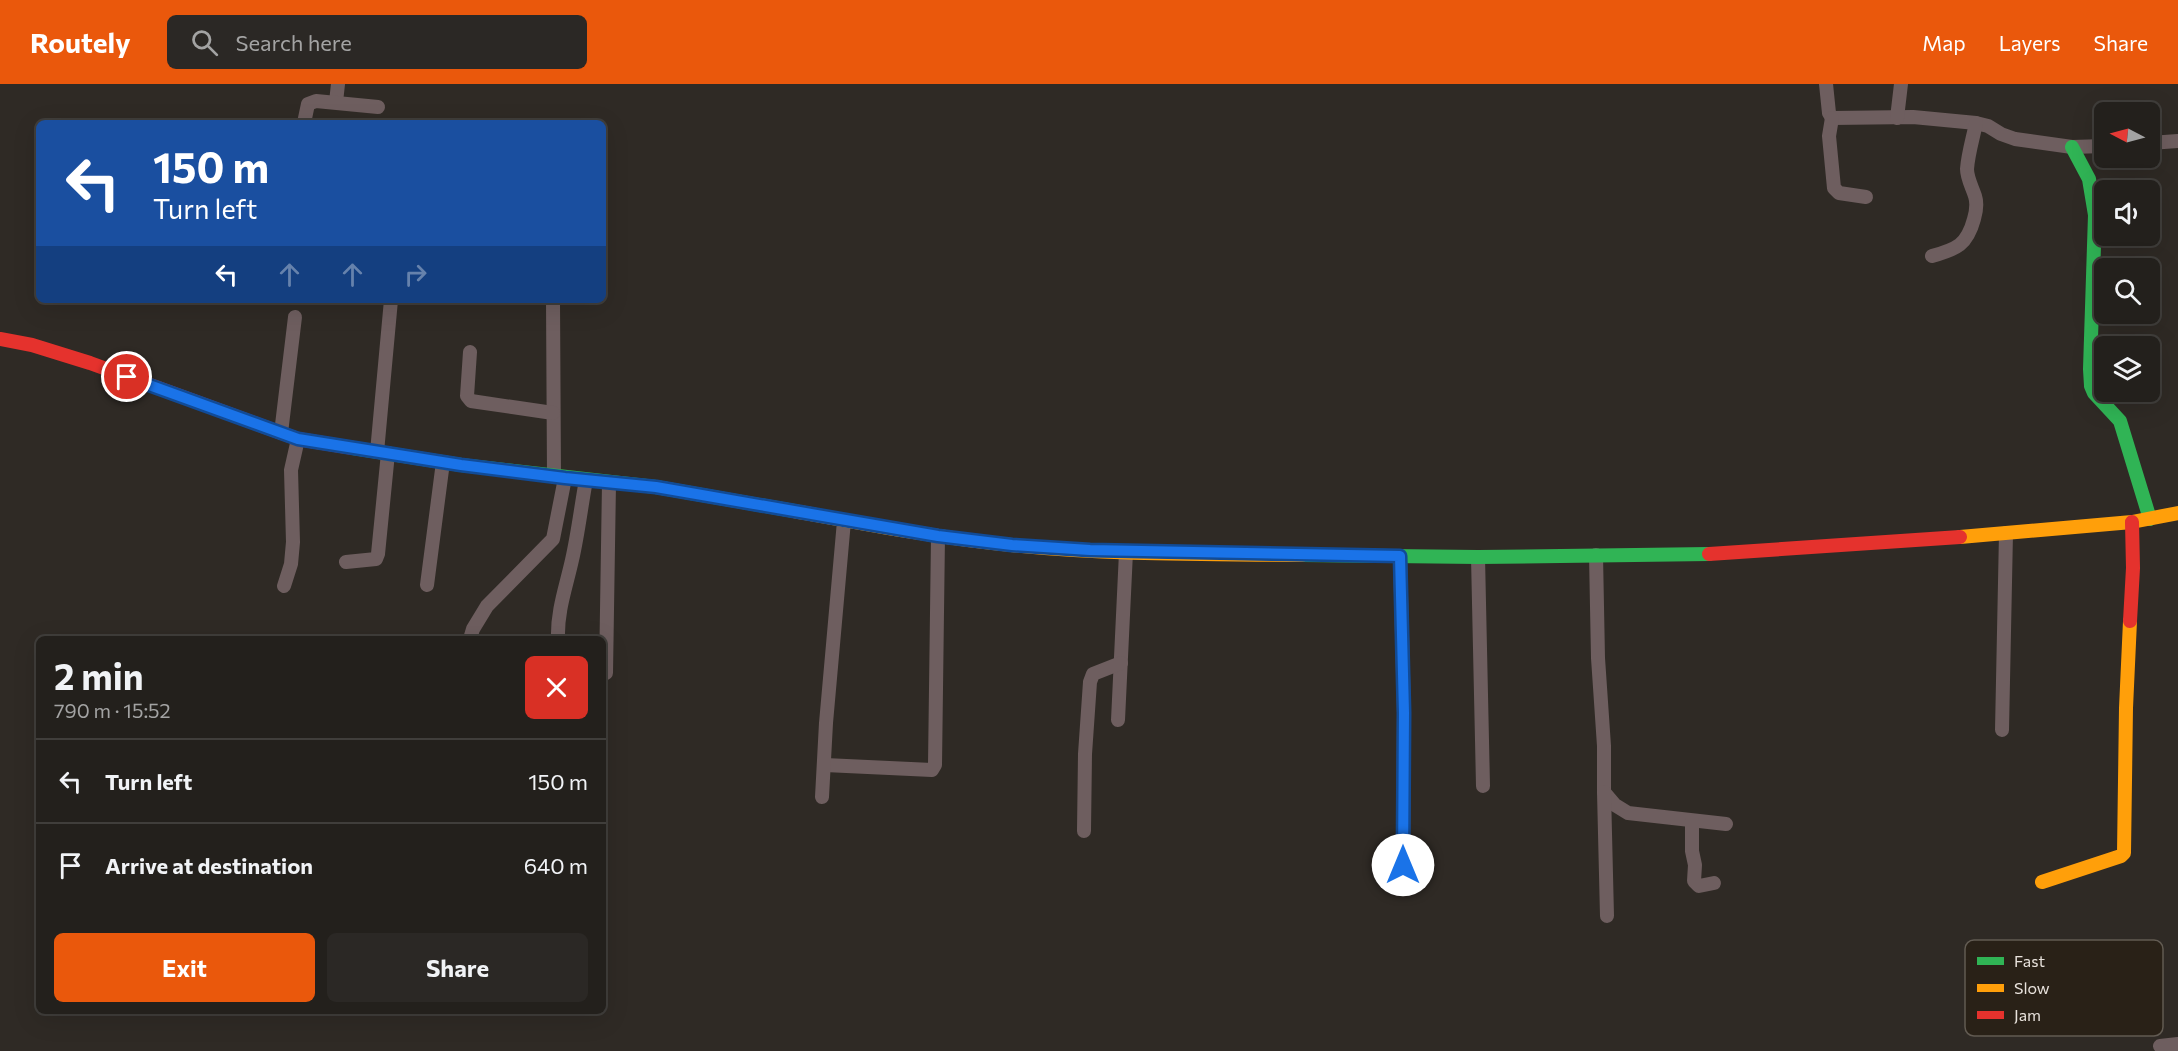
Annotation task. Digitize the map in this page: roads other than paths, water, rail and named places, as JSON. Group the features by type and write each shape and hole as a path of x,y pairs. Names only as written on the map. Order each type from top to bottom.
{"street":[{"path":"336,102 338,84"},
{"path":"1826,84 1829,113 1832,118 1829,136 1834,188 1839,193 1866,197"},
{"path":"1897,118 1901,84"},
{"path":"305,120 308,104 321,100 378,107"},
{"path":"1832,118 1913,117 1976,123 1988,126 2001,135 2015,140 2072,147 2094,146"},
{"path":"1932,256 1959,246 1967,239 1976,214 1976,198 1967,171 1976,123"},
{"path":"2160,142 2178,141"},
{"path":"2072,147 2088,171 2095,215 2090,369 2092,389 2100,401 2113,411 2120,421 2150,519"},
{"path":"346,562 376,559 378,554 391,303"},
{"path":"471,636 473,628 487,606 553,539 559,478 553,413 553,303"},
{"path":"281,433 295,317"},
{"path":"0,339 32,345 90,363 298,439 559,478 656,487 844,521 1012,545 1126,552 1400,556 1701,554 2006,533 2133,522 2178,513"},
{"path":"470,352 467,396 471,401 553,413"},
{"path":"284,586 291,564 293,542 291,470 298,439"},
{"path":"427,585 444,462"},
{"path":"558,636 561,598 572,559 586,480"},
{"path":"606,673 609,483"},
{"path":"822,796 826,723 844,521"},
{"path":"2042,882 2093,867 2124,853 2126,708 2133,522"},
{"path":"2002,730 2006,533"},
{"path":"825,765 932,770 935,765 938,536"},
{"path":"1118,720 1126,552"},
{"path":"1596,555 1598,658 1604,746 1607,916"},
{"path":"1400,556 1404,713 1403,865"},
{"path":"1478,557 1483,786"},
{"path":"1084,831 1085,754 1090,682 1093,674 1121,663"},
{"path":"1604,792 1615,805 1628,813 1726,824"},
{"path":"1692,820 1694,881 1699,886 1714,883"},
{"path":"2160,1046 2178,1044"}]}
